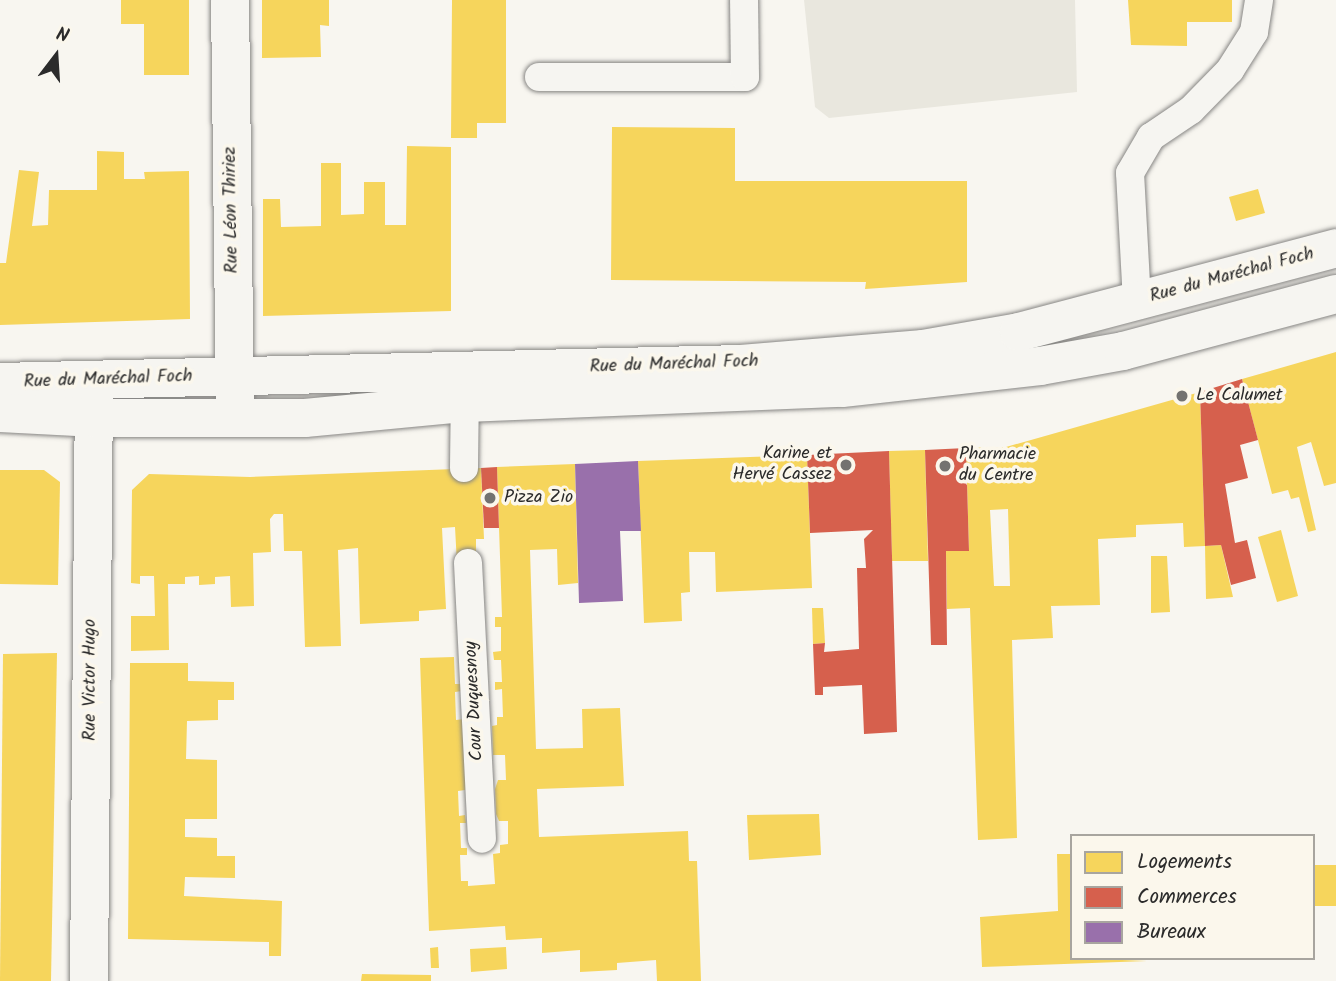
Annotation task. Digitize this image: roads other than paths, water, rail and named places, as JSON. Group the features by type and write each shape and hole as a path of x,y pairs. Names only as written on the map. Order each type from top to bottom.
{"main road":[{"name":"Rue Léon Thiriez","path":"230,0 235,420"},
{"name":"Rue du Maréchal Foch","path":"0,413 96,418 235,420 465,387 910,350 1019,332 1336,248"},
{"name":"Rue du Maréchal Foch","path":"0,382 233,376 465,387 796,392 987,373 1123,351 1336,294"},
{"name":"Rue Victor Hugo","path":"89,981 96,418 94,380"}],"lane":[{"path":"539,77 745,77 744,0"},
{"path":"1137,302 1130,173 1151,137 1191,110 1230,70 1254,32 1259,0"},
{"path":"464,468 465,387"},
{"name":"Cour Duquesnoy","path":"468,563 482,839"}],"place":[{"name":"Le Calumet","path":"1182,396"},
{"name":"Karine et Hervé Cassez","path":"846,465"},
{"name":"Pharmacie du Centre","path":"945,466"},
{"name":"Pizza Zio","path":"490,498"}]}
